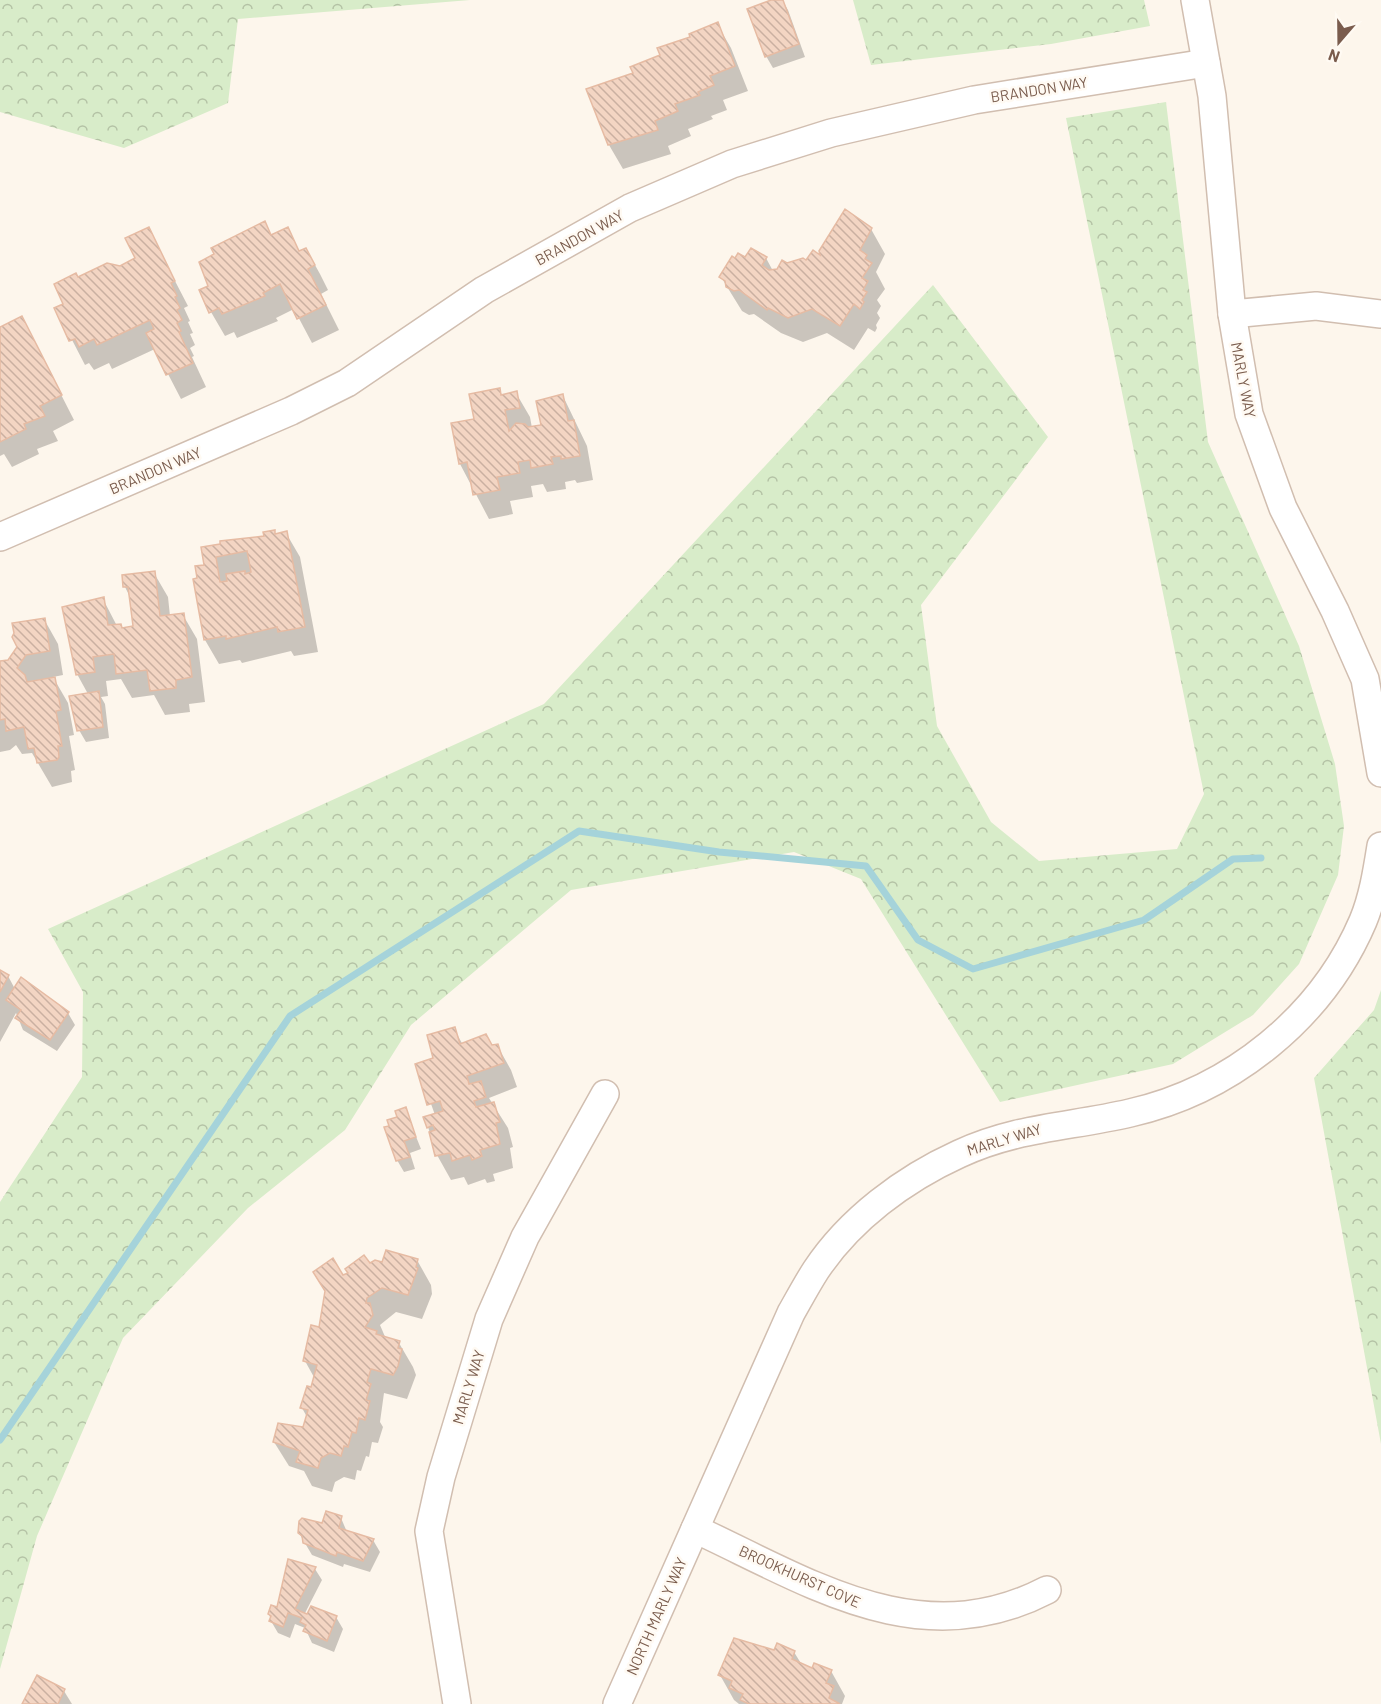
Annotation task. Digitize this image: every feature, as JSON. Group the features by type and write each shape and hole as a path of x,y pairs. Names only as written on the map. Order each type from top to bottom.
{"street":[{"name":"MARLY WAY","path":"1195,0 1212,96 1232,314 1249,414 1283,508 1335,611 1365,679 1381,773"},
{"name":"BRANDON WAY","path":"0,537 199,452 329,392 484,290 630,208 732,164 831,134 974,100 1206,63"},
{"path":"1232,314 1316,306 1381,314"},
{"name":"MARLY WAY","path":"695,1529 791,1313 815,1270 857,1222 917,1175 958,1154 1018,1132 1132,1113 1213,1085 1273,1044 1337,970 1363,920 1376,877 1381,846"},
{"name":"MARLY WAY","path":"457,1704 429,1531 441,1477 494,1309 525,1236 604,1094"},
{"name":"BROOKHURST COVE","path":"695,1529 840,1597 871,1608 905,1614 935,1617 994,1611 1023,1602 1047,1590"},
{"name":"NORTH MARLY WAY","path":"617,1704 695,1529"}],"green space":[{"path":"0,0 470,0 238,19 228,103 124,148 0,112"},
{"path":"853,0 1144,0 1150,26 1051,44 871,65"},
{"path":"1166,102 1208,442 1299,646 1335,764 1344,826 1338,875 1299,964 1253,1015 1173,1064 1000,1102 861,879 794,852 571,890 411,1025 345,1130 248,1208 123,1338 37,1536 0,1669 0,1202 82,1077 83,992 48,929 544,704 933,285 1048,437 921,605 937,726 991,822 1039,861 1177,849 1204,794 1066,118"},
{"path":"1381,990 1381,1444 1314,1078 1374,1010"}],"building":[{"path":"771,0 783,0 799,44 765,57 747,9"},
{"path":"718,22 735,66 710,76 714,85 698,92 700,95 675,104 678,111 655,121 658,130 608,145 586,89 633,73 630,67 660,55 657,48 690,37 689,34"},
{"path":"845,209 872,228 860,250 867,255 865,259 872,263 862,278 868,281 863,290 867,292 862,300 864,302 860,309 854,304 840,326 812,309 788,318 768,308 767,310 739,290 734,291 726,287 725,281 719,277 732,256 735,258 738,253 745,257 751,248 767,257 762,265 769,270 777,269 782,260 787,263 803,258 806,260 813,250 820,255 819,251"},
{"path":"265,221 271,235 288,227 299,251 306,248 315,265 308,269 326,305 297,319 280,284 263,293 265,296 222,314 219,308 209,313 199,290 208,286 199,262 214,254 211,248"},
{"path":"149,227 175,281 171,283 177,296 175,297 180,308 177,310 182,320 177,323 193,363 166,375 146,333 154,329 150,320 97,345 94,339 79,347 75,339 69,341 54,308 63,304 54,284 76,273 78,277 107,263 120,266 135,258 125,238"},
{"path":"22,316 62,395 40,406 45,416 24,424 26,429 0,442 0,327"},
{"path":"500,388 501,395 517,391 520,408 505,410 509,431 516,423 525,424 528,427 541,425 536,401 563,394 568,421 574,420 580,456 561,459 561,456 551,457 553,464 531,468 530,460 518,462 520,473 497,477 500,490 473,495 467,462 459,464 451,423 474,419 469,394"},
{"path":"275,530 275,534 287,531 305,627 278,632 277,627 226,639 226,636 204,640 193,579 197,578 195,566 204,565 201,547 220,544 220,541 264,536 263,532","holes":["247,551 251,572 226,574 227,581 220,582 216,557"]},
{"path":"155,571 160,616 184,613 192,677 176,680 176,688 150,691 147,670 116,674 114,654 93,657 95,672 76,675 62,607 104,597 108,625 121,624 122,628 133,626 128,587 123,587 122,575"},
{"path":"45,618 50,651 26,655 17,668 25,675 27,682 55,677 61,710 56,711 62,746 58,746 57,760 37,763 34,748 28,749 24,727 6,731 5,719 0,720 0,661 8,660 17,647 12,637 14,633 12,623"},
{"path":"99,691 103,727 77,731 69,696"},
{"path":"0,970 9,975 0,992"},
{"path":"21,977 69,1012 50,1040 15,1018 21,1010 6,1000"},
{"path":"455,1027 460,1044 486,1034 492,1045 498,1044 504,1063 467,1076 469,1084 481,1081 486,1097 474,1101 476,1107 494,1102 500,1122 496,1123 500,1144 480,1150 482,1156 472,1160 470,1155 452,1161 450,1153 435,1156 429,1132 435,1130 433,1125 427,1128 423,1117 443,1111 440,1101 427,1105 415,1064 433,1058 427,1035"},
{"path":"406,1107 416,1137 404,1141 410,1157 396,1161 384,1127 389,1126 387,1120 397,1117 395,1111"},
{"path":"386,1250 418,1259 416,1267 418,1268 408,1295 382,1288 367,1298 366,1303 370,1303 373,1315 365,1327 377,1331 376,1334 400,1341 398,1348 402,1349 398,1366 393,1375 371,1369 367,1382 371,1384 366,1400 370,1401 365,1420 359,1418 356,1433 352,1432 348,1447 344,1446 341,1456 330,1453 321,1458 318,1468 296,1462 300,1451 273,1442 278,1423 303,1427 308,1410 300,1408 307,1386 311,1387 317,1365 303,1361 311,1325 319,1327 325,1291 313,1272 333,1258 343,1275 348,1273 345,1269 364,1255 370,1263 375,1260 382,1262"},
{"path":"326,1511 342,1516 339,1528 374,1539 363,1561 337,1552 336,1556 303,1543 302,1536 298,1533 299,1521 302,1518 322,1523"},
{"path":"288,1559 316,1567 295,1609 307,1614 311,1606 337,1616 327,1641 303,1631 306,1625 300,1622 302,1618 288,1613 283,1627 269,1621 271,1616 268,1614 271,1605 277,1607"},
{"path":"734,1638 774,1650 777,1643 795,1651 792,1659 812,1668 814,1663 832,1670 826,1683 834,1686 829,1698 840,1704 749,1704 740,1700 743,1694 729,1688 732,1681 718,1675"},
{"path":"37,1675 65,1689 58,1704 22,1704"}],"waterway":[{"path":"0,1440 290,1016 579,831 719,852 866,866 918,940 973,969 1144,920 1233,859 1261,858"}]}
